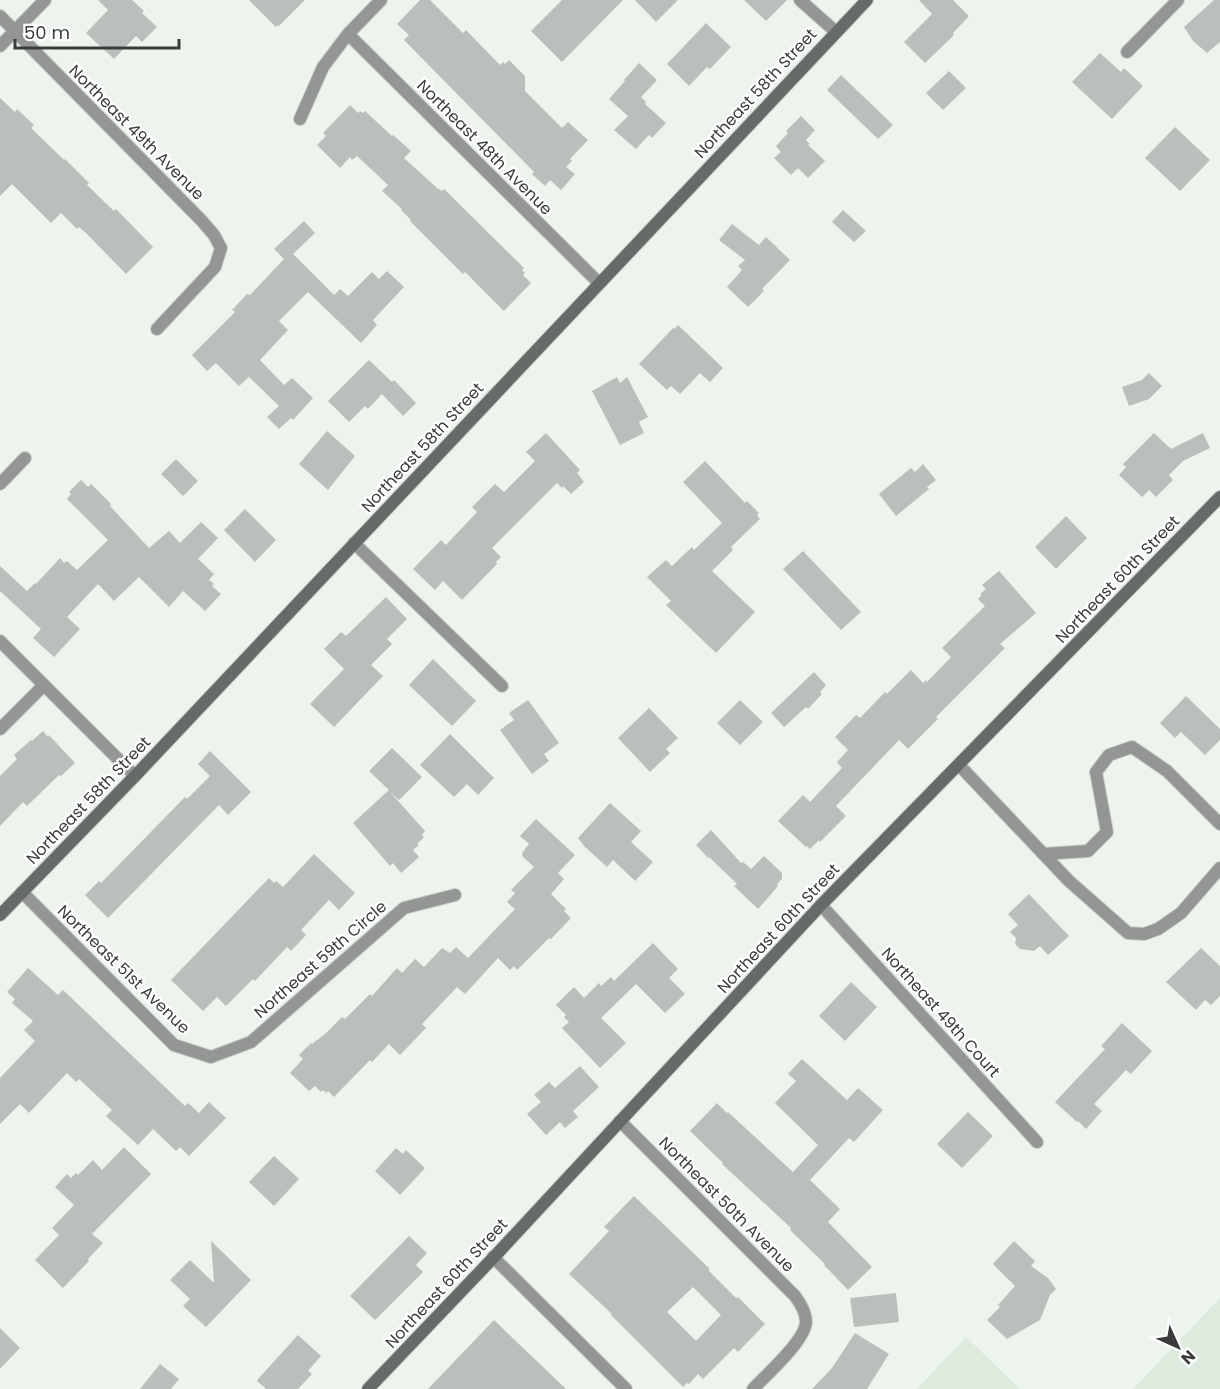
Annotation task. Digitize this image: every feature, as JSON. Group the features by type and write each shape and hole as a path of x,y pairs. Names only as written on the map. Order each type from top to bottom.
{"street":[{"path":"0,46 45,0"},
{"path":"300,119 323,67 348,34 381,0"},
{"path":"800,0 836,32"},
{"name":"Northeast 58th Street","path":"0,915 135,776 867,0"},
{"path":"1127,52 1178,0"},
{"name":"Northeast 49th Avenue","path":"0,16 201,220 214,235 221,248 215,267 157,329"},
{"name":"Northeast 48th Avenue","path":"348,34 598,283"},
{"path":"0,484 25,458"},
{"name":"Northeast 60th Street","path":"368,1389 821,905 1220,497"},
{"path":"354,543 502,686"},
{"path":"0,641 135,776"},
{"path":"0,729 44,685"},
{"path":"1043,854 1088,851 1107,832 1096,772 1109,755 1132,747 1167,771 1220,824"},
{"path":"959,765 1069,881 1128,933 1144,934 1181,913 1220,868"},
{"name":"Northeast 51st Avenue","path":"22,892 174,1045 211,1057"},
{"name":"Northeast 59th Circle","path":"211,1057 251,1042 404,908 455,895"},
{"name":"Northeast 49th Court","path":"821,905 1037,1142"},
{"name":"Northeast 50th Avenue","path":"620,1121 795,1296 801,1305 805,1314 804,1331 798,1341 753,1389"},
{"path":"493,1257 626,1389"}],"shaded area":[{"path":"1220,1298 1220,1389 1133,1389"},
{"path":"966,1337 1020,1389 917,1389"}],"building":[{"path":"98,0 132,0 157,27 142,42 136,36 114,59 86,33 108,10"},
{"path":"249,0 305,0 276,27"},
{"path":"420,0 430,0 463,33 466,30 500,65 509,60 525,76 525,91 562,128 568,122 588,140 570,159 572,161 566,167 575,174 561,190 550,180 545,186 532,174 534,172 404,40 409,35 397,24"},
{"path":"562,0 623,0 562,62 531,31"},
{"path":"635,0 678,0 656,22"},
{"path":"744,0 787,0 766,21"},
{"path":"919,0 953,0 969,16 953,33 954,35 925,63 904,42 932,14"},
{"path":"1214,0 1220,0 1220,42 1207,53 1193,41 1184,27"},
{"path":"706,23 731,47 710,69 707,67 689,86 667,64"},
{"path":"1100,53 1121,72 1124,68 1143,86 1112,119 1072,82"},
{"path":"639,63 657,80 641,97 646,102 645,104 666,123 652,138 649,135 636,149 614,130 628,116 609,99"},
{"path":"949,71 966,88 943,110 926,93"},
{"path":"841,75 893,125 878,139 827,90"},
{"path":"0,98 15,112 17,109 34,125 31,128 153,247 126,274 85,232 79,227 77,229 61,213 51,223 12,184 0,196"},
{"path":"350,105 358,113 365,111 411,151 404,158 437,188 442,191 444,189 524,268 523,275 531,283 504,311 410,221 402,209 382,191 388,185 357,156 352,160 350,157 340,168 317,145 326,136 323,133"},
{"path":"801,116 815,130 806,140 810,144 808,145 825,161 808,178 798,168 791,175 774,158 781,152 776,146 788,133 786,131"},
{"path":"1175,127 1210,160 1180,191 1145,158"},
{"path":"843,210 866,231 854,242 832,222"},
{"path":"304,221 315,233 293,254 334,295 340,289 348,296 372,272 379,279 387,271 404,287 373,320 377,325 361,343 308,292 279,321 288,330 260,360 284,385 292,378 313,398 293,420 291,418 279,429 267,417 279,406 249,377 239,386 216,363 207,371 192,355 235,312 232,310 247,294 250,295 284,259 274,249"},
{"path":"732,224 759,245 766,237 790,260 748,307 727,287 742,270 738,266 745,260 719,240"},
{"path":"678,325 723,368 710,382 700,373 680,394 671,386 667,390 639,364"},
{"path":"369,360 392,382 394,380 416,403 403,416 382,394 368,409 365,406 349,422 328,401"},
{"path":"1149,373 1162,386 1149,399 1129,406 1122,387 1142,380"},
{"path":"617,377 620,383 627,377 648,417 639,422 644,433 620,445 592,391"},
{"path":"327,431 355,456 328,490 299,464"},
{"path":"546,433 580,470 577,473 584,482 571,494 557,483 492,548 501,557 496,562 497,564 462,600 443,581 435,590 413,569 441,540 446,545 477,512 472,507 495,484 504,492 535,461 526,452"},
{"path":"1154,433 1171,449 1203,433 1210,448 1183,461 1169,475 1173,480 1156,497 1149,490 1142,497 1119,475 1126,467 1123,464"},
{"path":"176,459 198,481 183,496 161,474"},
{"path":"705,461 745,503 747,501 759,513 757,515 760,519 731,547 733,550 712,571 755,612 716,653 666,605 671,601 647,577 666,560 672,566 692,547 694,550 722,523 683,482"},
{"path":"923,464 936,480 927,487 929,489 896,516 879,494 911,468 915,472"},
{"path":"81,480 88,487 91,484 111,504 110,506 149,548 169,531 180,543 201,522 218,538 198,559 214,574 209,580 221,594 205,611 183,591 169,607 139,577 114,601 98,584 67,617 80,629 54,657 33,638 41,629 0,591 0,566 27,591 60,558 77,570 108,540 67,499 71,494 69,492"},
{"path":"245,509 276,540 255,562 224,530"},
{"path":"1066,516 1087,538 1056,569 1035,547"},
{"path":"803,551 861,612 841,630 783,569"},
{"path":"999,571 1036,613 1000,644 1005,648 936,717 938,719 908,749 899,740 836,806 846,816 820,842 819,840 810,849 806,847 778,821 803,795 810,802 842,768 837,762 848,750 835,737 856,715 860,718 911,670 923,683 926,680 927,682 951,657 942,648 985,606 978,599 986,589 982,585"},
{"path":"386,597 407,619 387,639 392,644 371,665 383,676 334,727 310,704 344,669 324,649 341,632 346,636"},
{"path":"433,659 476,701 452,726 409,685"},
{"path":"814,672 826,685 820,692 822,694 808,709 806,707 784,727 771,713"},
{"path":"1186,696 1220,729 1220,740 1205,755 1181,732 1175,738 1160,723"},
{"path":"528,700 559,743 544,754 549,761 532,774 500,730 514,720 509,713"},
{"path":"740,700 763,722 740,745 717,723"},
{"path":"649,708 678,738 666,749 670,753 650,772 618,738"},
{"path":"43,731 75,763 27,806 23,802 0,826 0,776 17,759 14,755"},
{"path":"450,734 494,778 478,795 467,784 454,797 420,765"},
{"path":"392,748 422,777 399,800 390,792 425,831 422,835 424,837 417,844 419,845 413,850 419,857 401,873 393,863 390,866 353,823 389,790 369,771"},
{"path":"210,751 251,792 228,815 219,805 108,918 85,895 99,881 101,883 185,797 187,799 210,776 198,764"},
{"path":"610,803 641,831 631,842 653,862 635,881 613,860 607,867 578,838"},
{"path":"536,819 575,855 558,873 564,879 551,894 566,909 564,911 571,918 517,970 514,966 510,970 498,958 465,994 457,987 422,1024 426,1028 400,1055 389,1044 334,1097 328,1091 321,1092 315,1086 309,1091 290,1073 303,1059 299,1055 311,1043 325,1034 342,1017 345,1019 370,994 372,996 397,968 402,973 415,959 424,967 442,948 450,953 456,947 468,958 515,909 507,902 515,893 511,890 534,867 522,856 529,844 520,836"},
{"path":"711,830 741,863 743,862 751,869 764,856 782,873 778,886 758,909 734,886 737,884 696,845"},
{"path":"314,854 355,893 339,910 329,900 301,930 306,935 291,951 287,947 255,981 253,979 226,1006 217,997 203,1011 171,980 269,878 283,887"},
{"path":"1029,894 1069,936 1048,955 1040,946 1034,951 1020,949 1015,944 1016,938 1010,932 1018,925 1008,914"},
{"path":"653,943 678,969 669,978 685,994 665,1013 636,984 601,1018 626,1043 600,1068 562,1028 569,1022 564,1017 566,1015 556,1005 574,987 584,998 599,983 601,986 611,977 614,981"},
{"path":"1201,948 1220,966 1220,996 1211,1005 1205,1000 1196,1010 1166,982"},
{"path":"28,968 58,995 63,990 185,1106 188,1103 199,1113 209,1102 226,1118 189,1156 180,1147 176,1151 153,1129 138,1145 106,1116 112,1110 79,1079 76,1082 67,1073 29,1113 20,1104 0,1124 0,1078 35,1041 24,1030 33,1021 12,1003 15,999 7,992"},
{"path":"851,982 877,1007 845,1041 819,1016"},
{"path":"1122,1023 1152,1051 1131,1074 1126,1070 1094,1104 1102,1111 1086,1129 1055,1102 1105,1049 1101,1046"},
{"path":"802,1059 847,1100 858,1088 883,1110 854,1142 849,1138 810,1180 840,1209 828,1222 872,1267 848,1290 790,1230 791,1228 690,1131 717,1103 793,1172 818,1145 775,1103 796,1081 788,1074"},
{"path":"580,1066 599,1087 573,1111 578,1117 565,1128 560,1122 546,1135 527,1114 541,1102 534,1095 549,1082 555,1088"},
{"path":"968,1112 993,1136 962,1168 937,1144"},
{"path":"124,1147 151,1174 92,1234 103,1243 63,1288 35,1260 59,1235 52,1228 74,1205 55,1187 67,1174 71,1178 76,1173 78,1175 93,1160 102,1170"},
{"path":"396,1148 403,1154 406,1150 425,1168 400,1195 375,1171"},
{"path":"274,1156 299,1179 274,1206 249,1182"},
{"path":"634,1196 765,1324 738,1352 734,1348 703,1379 698,1374 683,1387 612,1314 569,1274 609,1231 604,1227","holes":["693,1287 721,1315 696,1341 667,1312"]},
{"path":"409,1236 427,1253 416,1265 423,1272 375,1320 350,1296"},
{"path":"211,1241 251,1280 206,1327 183,1306 190,1299 170,1280 190,1260 214,1283"},
{"path":"1014,1241 1035,1261 1031,1266 1048,1278 1056,1289 1050,1295 1040,1320 1007,1339 987,1320 1015,1286 993,1264"},
{"path":"896,1293 899,1322 854,1327 850,1298"},
{"path":"494,1320 520,1345 566,1389 428,1389"},
{"path":"0,1328 20,1348 0,1369"},
{"path":"855,1333 889,1354 867,1389 812,1389 832,1368"},
{"path":"298,1335 321,1356 308,1371 312,1374 298,1389 266,1389 257,1381 258,1379"},
{"path":"160,1364 179,1379 171,1389 140,1389"}]}
